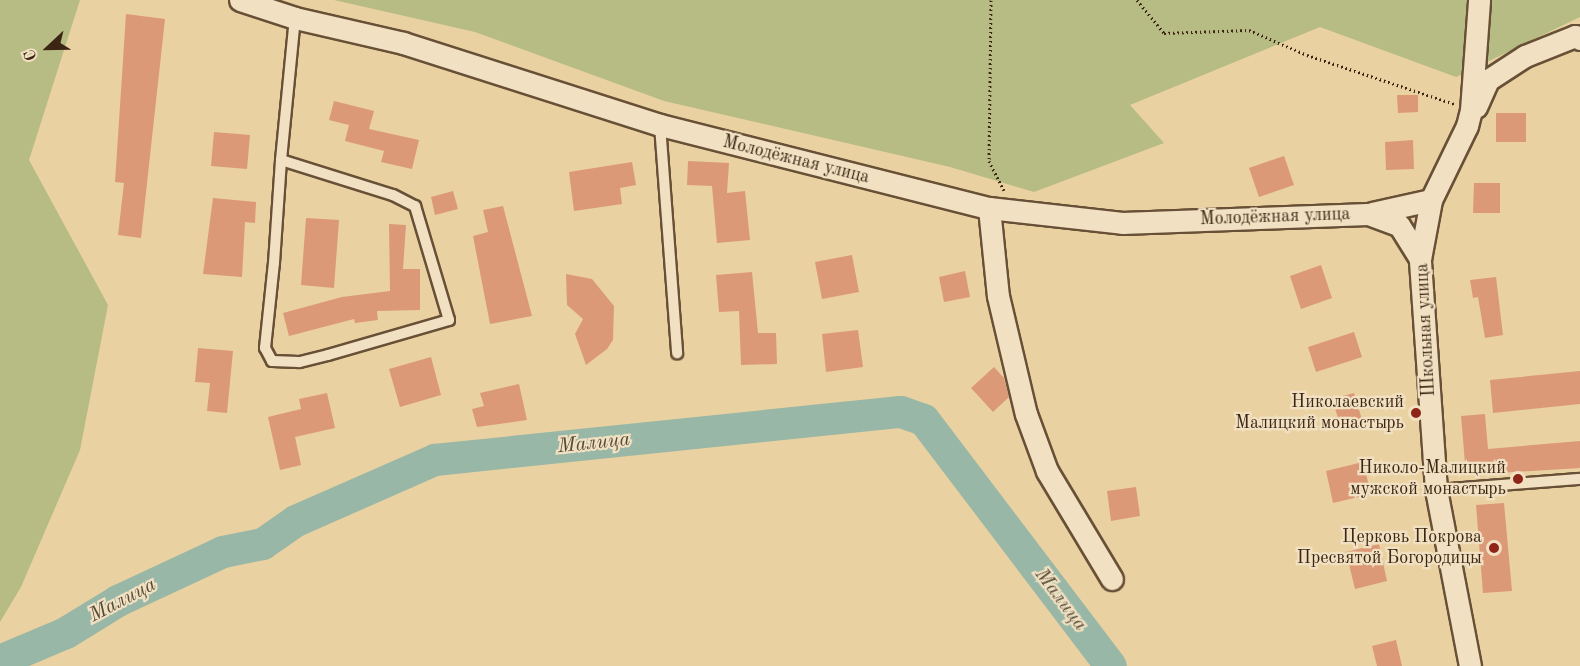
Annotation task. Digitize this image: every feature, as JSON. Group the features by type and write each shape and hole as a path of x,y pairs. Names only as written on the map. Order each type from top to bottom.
{"street":[{"name":"Молодёжная улица","path":"240,0 295,18 403,43 660,125 989,208 1122,223 1368,214 1431,200"},
{"name":"Школьная улица","path":"1470,666 1436,490 1420,259 1431,200 1469,118 1479,0"},
{"path":"1469,118 1488,80 1525,57 1575,36 1580,39"},
{"path":"989,208 998,296 1026,414 1047,471 1112,579"},
{"name":"Молодёжная улица","path":"1368,214 1399,225 1420,259"}],"lane":[{"path":"281,160 393,195 415,206 449,320 308,360 272,361 265,348 281,160 295,18"},
{"path":"660,125 677,352"},
{"path":"1436,490 1580,480"}],"path":[{"path":"991,0 989,161 1015,211"},
{"path":"1137,0 1164,33 1249,30 1469,118"}],"green space":[{"path":"0,0 80,0 29,160 108,305 80,450 21,587 0,622"},
{"path":"334,0 1580,0 1580,17 1456,77 1320,27 1130,105 1164,143 1034,192 950,167 664,101 475,32"}],"building":[{"path":"126,14 165,19 141,238 118,235 124,183 115,182"},
{"path":"1397,95 1418,95 1418,112 1398,113"},
{"path":"334,101 374,111 369,129 419,140 412,169 381,162 384,151 345,141 349,125 329,120"},
{"path":"1496,113 1526,113 1526,142 1496,142"},
{"path":"214,132 250,135 247,169 211,166"},
{"path":"1413,140 1414,169 1386,170 1385,142"},
{"path":"1284,156 1294,185 1259,197 1249,168"},
{"path":"688,161 729,163 727,193 745,191 750,240 717,243 712,186 687,185"},
{"path":"632,162 636,185 620,188 622,204 574,211 569,172"},
{"path":"1474,183 1500,183 1500,213 1473,213"},
{"path":"453,191 458,209 435,215 431,197"},
{"path":"213,198 256,202 255,223 245,222 242,277 203,274"},
{"path":"503,206 532,316 490,324 473,236 488,232 483,210"},
{"path":"306,218 339,220 334,288 301,285"},
{"path":"389,224 406,225 403,269 420,269 420,310 377,311 378,320 355,323 354,319 289,336 283,313 342,297 390,291"},
{"path":"852,255 859,292 822,299 815,262"},
{"path":"1321,265 1332,298 1301,309 1290,276"},
{"path":"965,271 970,297 944,302 939,277"},
{"path":"752,272 758,333 776,333 777,364 741,365 739,311 719,312 716,275"},
{"path":"566,274 592,279 614,306 613,340 607,349 586,365 575,334 583,319 567,305"},
{"path":"1496,277 1503,335 1485,338 1478,297 1473,298 1470,280"},
{"path":"858,330 863,367 826,372 822,334"},
{"path":"1354,332 1362,357 1316,372 1308,347"},
{"path":"198,348 233,351 227,413 207,411 210,383 195,382"},
{"path":"431,357 441,395 400,407 389,369"},
{"path":"994,367 1004,378 1009,397 993,412 971,388"},
{"path":"1580,371 1580,404 1493,413 1490,380"},
{"path":"519,384 527,420 477,427 472,409 484,406 480,393"},
{"path":"327,393 335,428 295,437 301,465 280,470 268,417 301,409 299,399"},
{"path":"1354,393 1363,423 1342,430 1332,399"},
{"path":"1485,414 1488,449 1580,441 1580,468 1466,475 1461,416"},
{"path":"1363,462 1371,494 1333,503 1326,471"},
{"path":"1136,487 1140,516 1111,521 1107,491"},
{"name":"Церковь Покрова Пресвятой Богородицы","path":"1504,503 1512,591 1483,593 1476,505"},
{"path":"1379,544 1387,581 1355,589 1346,552"},
{"path":"1396,640 1402,666 1377,666 1372,646"}],"waterway":[{"name":"Малица","path":"0,661 66,633 118,601 223,552 263,544 296,521 435,460 901,412 924,420 1111,666"}],"place":[{"name":"Николаевский Малицкий монастырь","path":"1416,413"},
{"name":"Николо-Малицкий мужской монастырь","path":"1518,479"},
{"name":"Церковь Покрова Пресвятой Богородицы","path":"1494,548"}]}
